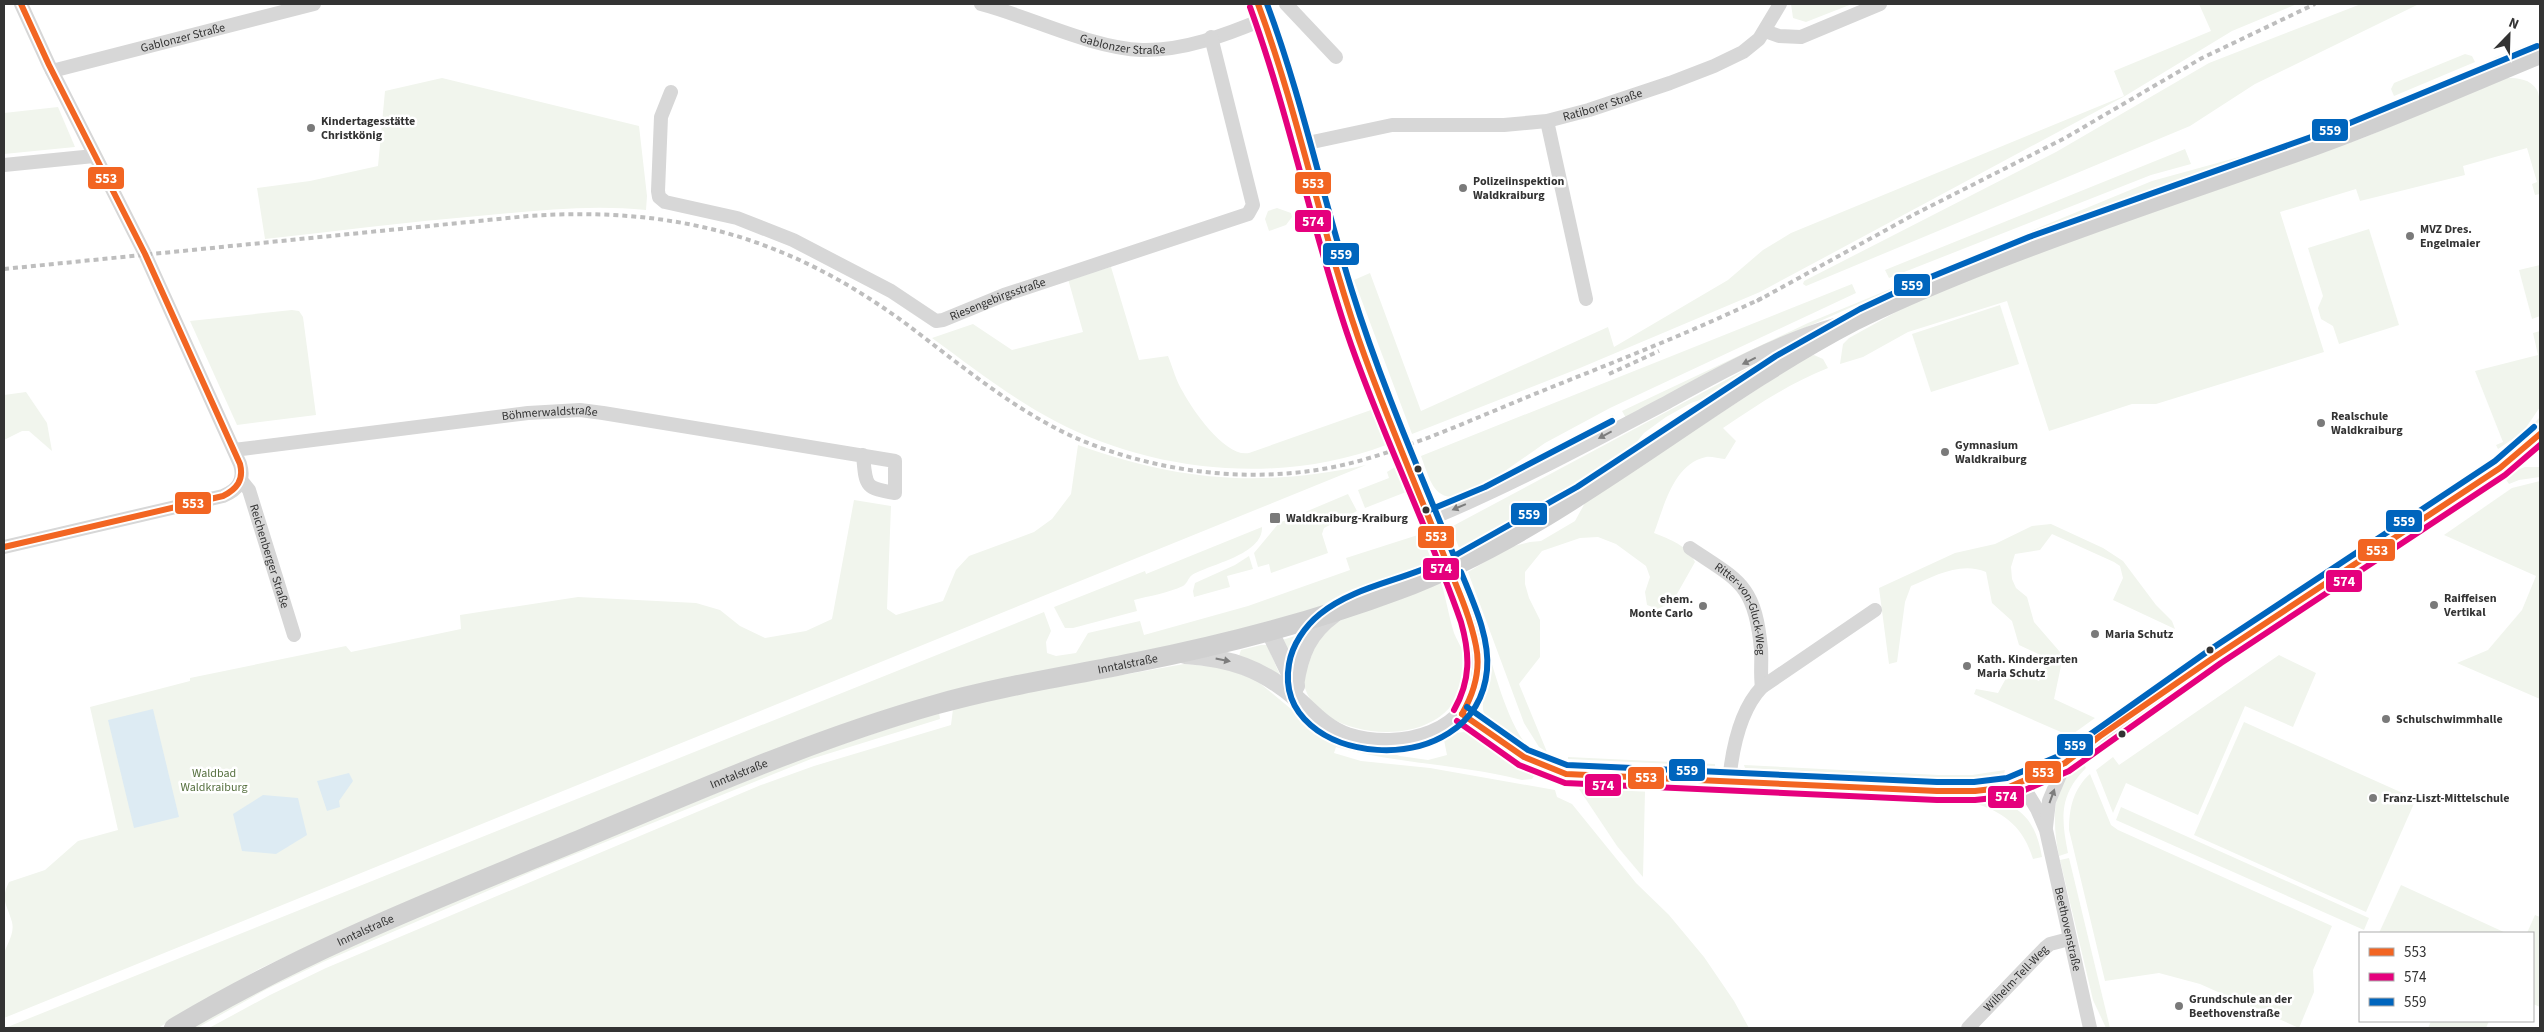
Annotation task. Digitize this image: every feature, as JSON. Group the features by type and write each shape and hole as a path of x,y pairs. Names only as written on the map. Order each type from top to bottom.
{"main road":[{"name":"Inntalstraße","path":"174,1028 262,978 328,946 756,766 859,729 956,699 1270,632 1336,612 1424,579 1485,550 1554,512 1771,368 1860,318 2012,253 2118,213 2359,130 2540,54"}],"street":[{"name":"Reichenberger Straße","path":"21,4 94,156 146,254 234,450 242,471 241,480 249,490 294,636"},
{"name":"Gablonzer Straße","path":"52,71 314,4"},
{"name":"Gablonzer Straße","path":"981,4 1119,47 1142,50 1174,48 1211,37 1261,11"},
{"path":"1286,4 1336,57"},
{"name":"Ratiborer Straße","path":"1303,144 1392,125 1466,126 1547,121 1636,95 1714,66 1753,46 1765,31 1780,4"},
{"path":"1765,31 1779,36 1801,36 1880,4"},
{"path":"1174,654 1205,656 1243,664 1267,676 1325,726 1347,736 1372,741 1408,742 1431,734 1453,722 1462,714 1474,690 1478,660 1476,643 1459,592 1385,409 1355,329 1303,144 1261,11"},
{"name":"Riesengebirgsstraße","path":"671,92 661,117 658,191 660,197 666,202 737,218 792,240 891,291 936,321 943,320 1004,295 1248,214 1253,205 1211,37"},
{"path":"1547,121 1586,299"},
{"path":"4,165 94,156"},
{"path":"1430,520 1497,491 1703,383 1771,350 1813,331 1860,318"},
{"name":"Böhmerwaldstraße","path":"234,450 528,413 580,410 863,455"},
{"path":"1462,714 1518,756 1550,771 1594,777 1966,791 1992,790 2021,783 2065,763 2100,736 2216,656 2538,441"},
{"path":"4,547 224,496 237,488 241,480"},
{"name":"Ritter-von-Gluck-Weg","path":"1690,548 1744,586 1751,598 1760,642 1762,687"},
{"path":"1729,782 1734,749 1747,705 1762,687 1875,610"},
{"path":"1296,685 1300,660 1310,636 1336,612"},
{"path":"1270,632 1307,709"},
{"name":"Beethovenstraße","path":"2046,830 2049,801 2065,763"},
{"name":"Beethovenstraße","path":"2021,783 2037,809 2046,830 2090,1028"},
{"name":"Wilhelm-Tell-Weg","path":"1968,1028 2045,948 2050,944 2069,939"}],"green space":[{"path":"1791,4 1852,4 1806,22 1793,18"},
{"path":"2199,4 2297,4 2232,31 2125,96 1760,292 1580,368 1412,434 1354,280 1370,273 1421,411 1608,327 1614,347 1728,280 1763,250 1791,233 2124,96 2114,71 2211,31"},
{"path":"2361,4 2419,4 2255,84 2190,126 1806,286 1803,284 1804,281 2056,152 2209,63"},
{"path":"2540,40 2540,45 2493,62 2494,58"},
{"path":"2465,54 2472,56 2475,62 2394,96 2391,89 2394,83"},
{"path":"2474,68 2465,76 2390,107 2396,100"},
{"path":"442,78 639,126 647,196 646,210 583,208 541,210 265,239 257,188 310,181 378,166 385,91"},
{"path":"2507,78 2528,81 2537,90 2539,97 2541,124 2540,194 2535,195 2532,184 2537,182 2527,148 2463,166 2465,175 2360,201 2356,189 2280,212 2324,352 2156,404 2132,404 2049,431 2007,301 1908,332 1863,357 1840,364 1843,344 1849,338 1925,296 2124,221 2363,138"},
{"path":"58,107 75,147 4,154 4,113"},
{"path":"2323,134 2063,224 1935,272 1786,337 1717,370 1626,418 1622,411 1808,323 2152,181"},
{"path":"2185,149 2191,164 2151,175 1889,278 1885,270"},
{"path":"1277,208 1291,213 1292,217 1286,225 1269,231 1265,219 1268,211"},
{"path":"2369,229 2399,325 2339,344 2333,326 2321,319 2318,308 2323,296 2308,248"},
{"path":"2540,265 2540,316 2532,319 2519,270"},
{"path":"1111,267 1139,360 1168,356 1178,383 1194,410 1211,432 1230,448 1240,453 1249,453 1371,410 1386,445 1346,458 1304,465 1261,469 1218,468 1176,462 1134,452 1093,439 1055,421 992,382 932,338 973,324 1012,350 1083,332 1068,279"},
{"path":"1852,284 1856,293 1610,408 1545,443 1472,494 1460,497 1443,495 1432,484 1428,476 1421,456"},
{"path":"2000,305 2019,364 1931,392 1912,334"},
{"path":"292,310 299,311 303,317 316,415 237,425 190,321"},
{"path":"2540,331 2540,407 2523,432 2498,449 2496,445 2503,442 2475,371 2538,355 2533,333"},
{"path":"1814,355 1823,359 1828,368 1787,388 1723,428 1736,441 1725,459 1706,457 1695,461 1685,468 1671,488 1654,533 1683,547 1695,562 1673,601 1658,609 1647,605 1645,592 1650,577 1646,566 1616,544 1598,537 1580,538 1542,551 1525,572 1525,584 1529,598 1540,620 1540,657 1519,684 1547,752 1539,747 1524,723 1468,572 1510,547 1541,541 1575,521 1586,501 1807,357"},
{"path":"1769,357 1771,360 1715,395 1691,403 1666,417 1644,433 1626,455 1609,467 1510,527 1461,553 1451,527"},
{"path":"26,392 47,423 52,451 29,431 22,431 4,440 4,395"},
{"path":"1613,415 1616,422 1505,481 1523,463"},
{"path":"2539,418 2540,421 2527,436 2504,454 2502,451 2525,434"},
{"name":"Waldbad Waldkraiburg","path":"1078,445 1151,467 1220,477 1291,477 1366,465 4,1018 3,963 13,927 5,898 9,882 45,870 78,841 118,830 90,707 190,681 190,678 346,646 351,652 461,629 460,615 578,597 696,603 720,610 740,626 765,638 806,631 832,619 854,500 891,506 887,609 896,615 943,601 956,570 969,556 1034,532 1052,519 1071,494"},
{"path":"2485,464 2487,467 2421,510 2420,507"},
{"path":"1395,467 1406,492 1365,508 1358,490 1389,478 1387,472"},
{"path":"2525,467 2540,467 2540,477 2519,480 2509,484 2503,475"},
{"path":"2540,481 2540,699 2457,663 2488,650 2522,610 2536,576 2444,535 2512,488"},
{"path":"1348,494 1357,511 1324,528 1322,534 1328,553 1271,573 1269,564 1258,567 1254,553 1279,523"},
{"path":"2407,515 2410,518 2354,556 2352,552"},
{"path":"2051,524 2103,548 2123,561 2156,605 2172,621 2175,629 2113,600 2123,578 2120,566 2114,562 2052,534 2040,550 2015,554 2011,567 2012,579 2016,588 2027,597 2034,622 2060,652 2061,666 2054,699 2095,718 2070,736 1974,694 1976,689 1998,693 2011,669 2039,681 2049,659 2019,645 2012,621 1992,603 1986,572 1977,569 1967,568 1948,571 1911,586 1905,602 1897,662 1889,664 1879,588 1955,553 1995,544 2032,526"},
{"path":"1262,527 1260,537 1245,552 1192,575 1183,586 1134,600 1137,611 1073,628 1065,628 1054,607 1145,571 1146,574"},
{"path":"1421,534 1434,566 1400,580 1268,625 978,686 317,942 259,969 158,1028 5,1028 1044,612 1051,631 1046,642 1047,653 1056,656 1076,653 1088,633 1140,621 1144,635 1248,606 1350,570 1346,558"},
{"path":"1249,556 1253,569 1227,576 1230,587 1194,597 1195,583 1235,565"},
{"path":"1441,582 1454,633 1466,663 1455,701 1433,721 1403,731 1370,731 1340,723 1317,707 1304,685 1308,659 1316,643 1326,631 1348,617"},
{"path":"1303,635 1292,659 1282,640"},
{"path":"1486,643 1500,689 1513,722 1530,749 1540,758 1506,739 1490,725 1485,717 1483,705 1488,670"},
{"path":"1267,645 1280,675 1239,656 1241,650"},
{"path":"2279,655 2316,673 2293,727 2245,706 2198,815 2126,783 2113,813 2096,770 2113,757 2119,765"},
{"path":"1184,664 1223,667 1256,680 1320,733 1338,741 1383,750 1400,756 1428,760 1447,755 1444,740 1456,733 1464,732 1480,735 1515,762 1536,773 1532,779 1522,780 1475,770 1359,753 1336,747 1334,753 1361,761 1430,768 1555,790 1557,797 1572,804 1636,883 1669,915 1704,957 1734,1001 1749,1028 209,1028 270,995 326,968 761,785 814,766 951,725 953,709 1022,693"},
{"path":"2187,664 2188,667 2096,729 2090,729"},
{"path":"939,712 940,719 811,759 536,870 323,962 267,989 197,1028 191,1028 321,958 534,867 810,755"},
{"path":"2244,722 2416,799 2366,912 2194,835"},
{"path":"1568,757 1715,764 1715,766 1568,759"},
{"path":"2081,759 2086,768 2071,788 2064,808 2064,829 2068,853 2059,856 2055,830 2056,804 2064,780"},
{"path":"1569,763 1710,771 1710,774 1569,766"},
{"path":"1744,765 1939,775 1972,775 2005,770 2004,774 1973,778 1938,778 1745,768"},
{"path":"1778,774 1938,783 1975,783 2003,779 2002,782 1948,786 1868,783 1788,777"},
{"path":"2090,774 2111,825 2118,830 2332,926 2313,970 2314,992 2299,1028 2200,984 2159,973 2105,981 2069,830 2073,800 2080,786"},
{"path":"1579,781 1704,787 1704,789 1579,784"},
{"path":"1579,789 1645,791 1643,877 1617,846"},
{"path":"1977,799 2003,803 2022,814 2035,831 2042,857 2033,859 2025,839 2019,831 2005,817 1977,804"},
{"path":"2121,807 2369,918 2364,930 2116,820"},
{"path":"2069,858 2110,1028 2106,1028 2093,1000 2060,860"},
{"path":"2401,885 2504,932 2379,932"},
{"path":"2535,915 2540,917 2540,1007 2534,1004 2534,932 2527,932"},
{"path":"2431,1022 2489,1022 2486,1028 2428,1028"}],"shaded area":[{"path":"153,709 179,817 134,828 108,720"},
{"path":"349,773 353,781 339,801 340,807 327,811 317,781"},
{"path":"263,795 298,798 307,835 276,854 242,851 233,814"}],"railway":[{"path":"1757,301 1915,214 2065,138 2202,58 2315,4"},
{"path":"4,269 528,216 581,214 632,216 680,223 727,233 772,248 816,268 861,293 905,323 1013,403 1059,430 1083,441 1152,463 1187,470 1223,474 1260,475 1296,473 1331,467 1366,459 1412,444 1655,345 1762,298"},
{"path":"1609,374 1659,351"}],"transit line":[{"name":"553","path":"4,547 223,496 236,487 241,475 240,464 145,254 49,65 21,4"},
{"name":"553","path":"1258,4 1287,92 1350,314 1383,404 1460,594 1473,633 1478,664 1477,673 1473,690 1462,714"},
{"name":"559","path":"1267,4 1291,75 1341,255 1363,325 1400,424 1454,556 1577,487 1776,356 1860,309 1916,283 2029,237 2345,125 2537,46"},
{"name":"574","path":"1250,7 1277,88 1322,252 1347,333 1374,406 1448,585 1461,622 1466,645 1467,667 1464,688 1454,710"},
{"name":"559","path":"1427,511 1485,487 1612,421"},
{"name":"559","path":"1467,707 1528,750 1567,765 1937,782 1974,782 2007,778 2061,755 2211,649 2495,461 2534,427"},
{"name":"553","path":"1462,714 1524,757 1566,774 1937,791 1975,791 2009,787 2065,763 2100,736 2216,656 2500,468 2540,434"},
{"name":"574","path":"1457,721 1519,765 1565,783 1937,800 1975,800 2011,796 2069,771 2221,663 2505,475 2540,445"},
{"name":"559","path":"1438,563 1347,597 1320,614 1304,630 1296,643 1289,664 1292,699 1311,725 1341,742 1377,750 1415,747 1449,733 1475,708 1487,670 1486,645 1480,620 1461,572"}],"place":[{"name":"Kindertagesstätte Christkönig","path":"311,128"},
{"name":"Polizeiinspektion Waldkraiburg","path":"1463,188"},
{"name":"MVZ Dres. Engelmaier","path":"2410,236"},
{"name":"Realschule Waldkraiburg","path":"2321,423"},
{"name":"Gymnasium Waldkraiburg","path":"1945,452"},
{"name":"Waldkraiburg-Kraiburg","path":"1275,518"},
{"name":"Raiffeisen Vertikal","path":"2434,605"},
{"name":"ehem. Monte Carlo","path":"1703,606"},
{"name":"Maria Schutz","path":"2095,634"},
{"name":"Kath. Kindergarten Maria Schutz","path":"1967,666"},
{"name":"Schulschwimmhalle","path":"2386,719"},
{"name":"Franz-Liszt-Mittelschule","path":"2373,798"},
{"name":"Grundschule an der Beethovenstraße","path":"2179,1006"}]}
